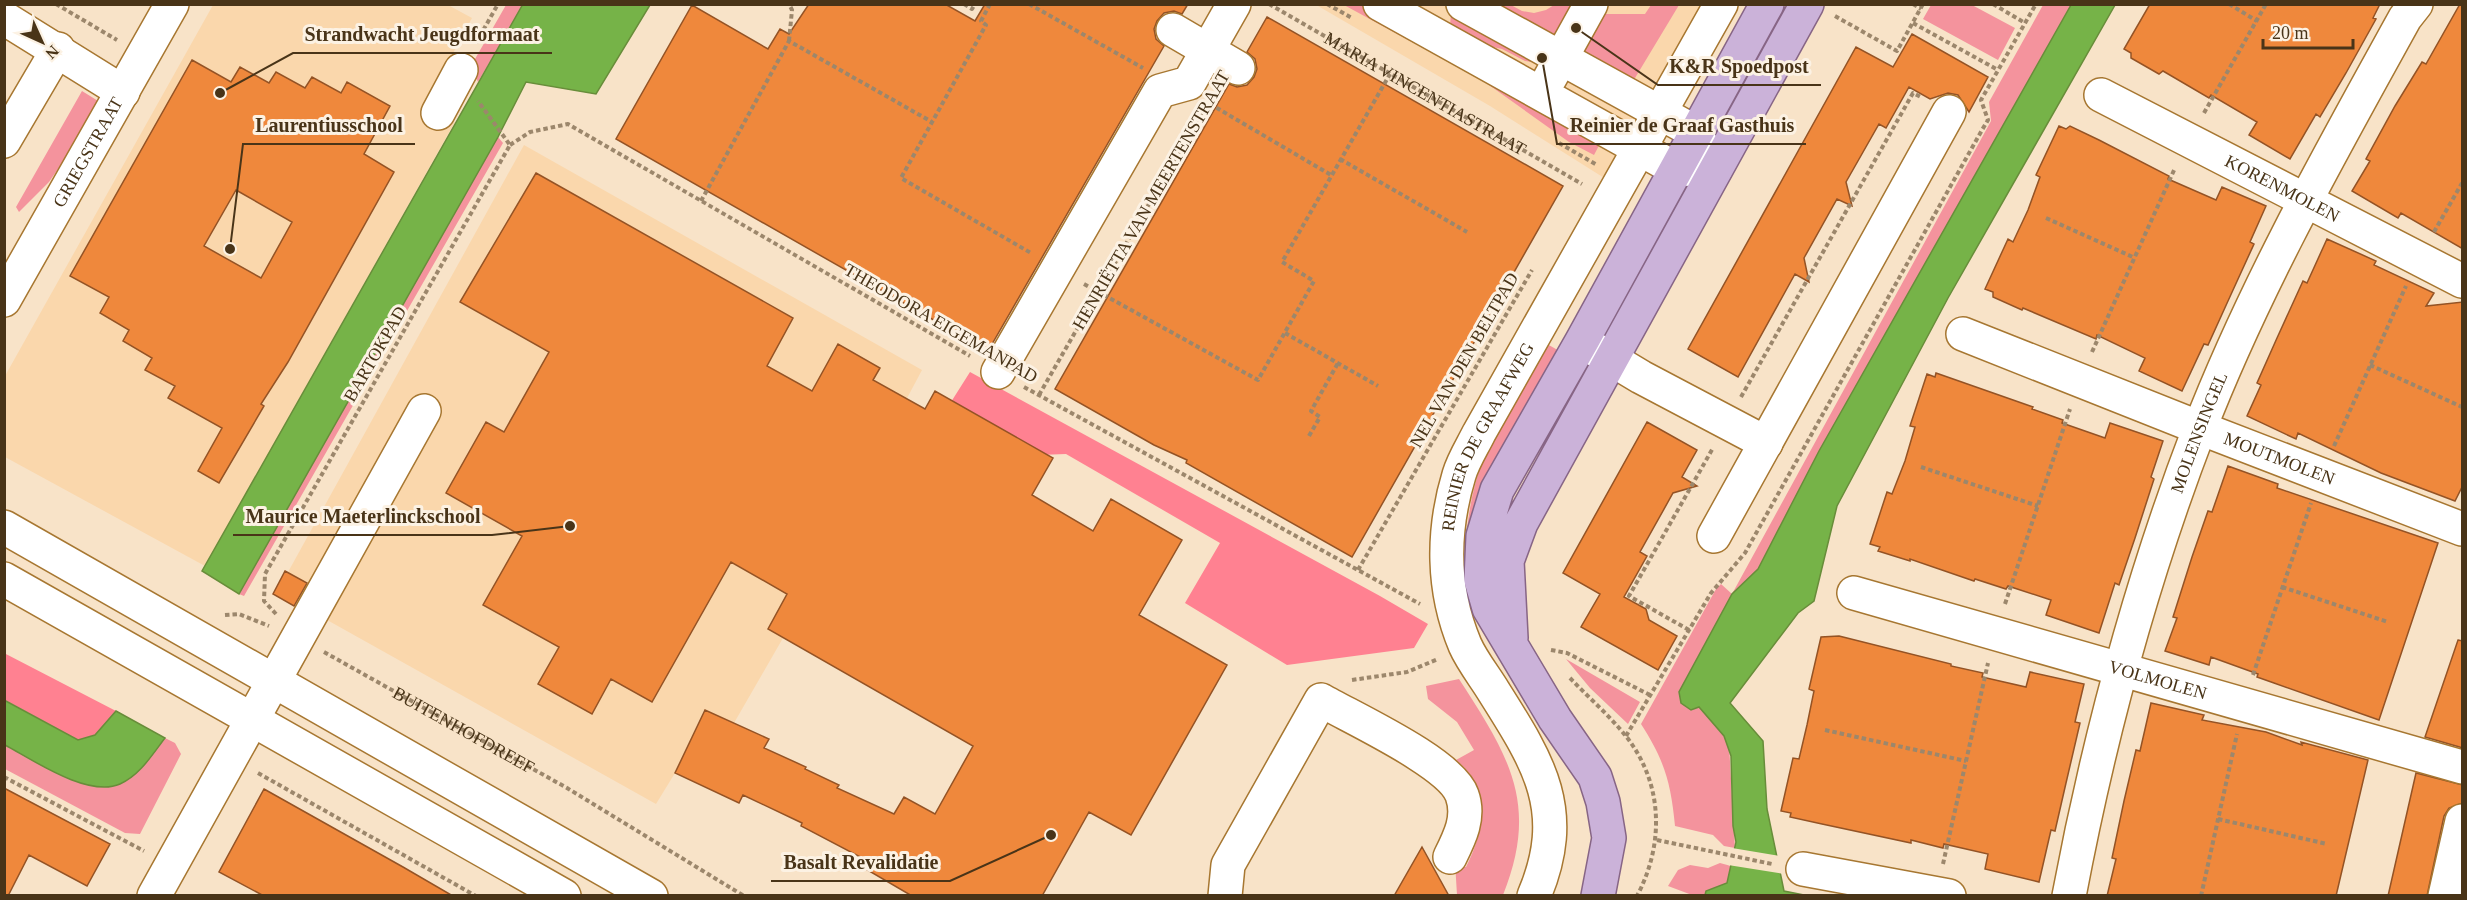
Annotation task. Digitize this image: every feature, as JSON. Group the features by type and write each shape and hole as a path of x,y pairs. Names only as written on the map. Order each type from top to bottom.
{"main road":[{"name":"REINIER DE GRAAFWEG","path":"1597,892 1609,838 1603,802 1595,777 1549,710 1489,608 1481,580 1483,536 1497,490 1582,341 1767,4"},
{"name":"REINIER DE GRAAFWEG","path":"1511,643 1507,572 1511,548 1539,488 1715,170 1819,10"}],"street":[{"name":"GRIEGSTRAAT","path":"4,300 172,4"},
{"name":"HENRIËTTA VAN MEERTENSTRAAT","path":"998,372 1160,91 1189,83 1225,60 1234,4"},
{"path":"1380,4 1676,169 1715,170 1695,132 1463,4"},
{"path":"1430,33 1445,4"},
{"path":"1540,95 1591,4"},
{"name":"REINIER DE GRAAFWEG","path":"1534,896 1546,858 1550,828 1549,798 1527,744 1466,647 1447,578 1446,530 1459,473 1479,433 1721,4"},
{"name":"MOLENSINGEL","path":"2068,896 2086,807 2120,669 2153,557 2200,429 2303,201 2405,18 2416,4"},
{"path":"4,18 58,49 123,92"},
{"path":"1173,30 1225,60"},
{"path":"4,141 58,49"},
{"path":"438,113 467,82"},
{"name":"KORENMOLEN","path":"2101,95 2303,201 2463,281"},
{"path":"1714,536 1949,112"},
{"name":"MOUTMOLEN","path":"1964,334 2200,429 2463,529"},
{"path":"1582,341 1766,443"},
{"path":"168,885 231,758 300,638 424,411"},
{"path":"4,527 651,896"},
{"path":"4,579 564,896"},
{"name":"VOLMOLEN","path":"1854,593 2463,767"},
{"path":"1225,896 1228,865 1321,700 1441,767 1462,793 1466,814 1462,833 1450,856"},
{"path":"2445,896 2463,821"},
{"path":"1803,869 1943,894"}],"path":[{"path":"56,4 144,55"},
{"path":"701,201 789,41 792,10 789,4"},
{"path":"964,4 972,9 975,4"},
{"path":"990,4 981,21 986,25 901,178 1022,248"},
{"path":"1029,4 1129,60"},
{"name":"MARIA VINCENTIASTRAAT","path":"1269,4 1582,184"},
{"path":"1819,10 1897,51 1922,7 1912,4"},
{"path":"1993,4 2025,23"},
{"path":"2229,4 2257,21"},
{"path":"1943,894 1966,761 1995,633 2080,380 2188,141 2266,4"},
{"path":"1913,23 1998,70"},
{"path":"789,41 932,122"},
{"name":"HENRIËTTA VAN MEERTENSTRAAT","path":"1039,395 1225,60"},
{"path":"1108,297 1258,380 1314,281 1282,262 1390,74"},
{"path":"467,82 509,143"},
{"path":"1689,630 1629,596 1912,93 1982,130"},
{"path":"1215,107 1331,175"},
{"name":"THEODORA EIGEMANPAD","path":"509,143 530,132 568,124 998,372 1430,609"},
{"name":"BARTOKPAD","path":"300,638 264,601 265,574 509,143"},
{"path":"1340,159 1467,232"},
{"path":"1592,171 1597,165"},
{"path":"1576,194 1587,177"},
{"path":"2201,896 2244,704 2321,474 2419,259 2463,183"},
{"path":"2046,218 2134,258"},
{"name":"NEL VAN DEN BELTPAD","path":"1358,570 1535,264"},
{"path":"1284,333 1378,386"},
{"path":"1309,436 1320,417 1311,411 1338,363"},
{"path":"2370,365 2463,407"},
{"path":"1921,467 2038,506"},
{"path":"2282,587 2388,622"},
{"name":"BUITENHOFDREEF","path":"215,616 239,614 300,638 567,788 744,896"},
{"path":"1321,700 1329,684 1407,672 1466,647"},
{"path":"1557,658 1551,650 1567,653 1650,695"},
{"path":"1568,675 1626,736 1645,767 1653,788 1657,840 1652,863 1637,896"},
{"path":"1825,730 1966,761"},
{"path":"231,758 476,896"},
{"path":"4,777 168,885"},
{"path":"2218,819 2327,844"},
{"path":"1657,840 1722,855 1803,869"}],"shaded area":[{"path":"523,4 650,5 596,94 526,82 498,137 239,594 202,571"},
{"path":"213,5 448,5 472,18 425,105 455,122 205,566 5,457 5,376"},
{"path":"506,5 523,5 478,82 471,66"},
{"path":"1297,5 1707,5 1609,181 1490,106 1318,6"},
{"path":"1344,5 1368,5 1604,136 1594,155 1569,142 1482,80"},
{"path":"1487,5 1511,5 1522,11 1534,13 1554,5 1574,5 1553,42"},
{"path":"1651,5 1679,5 1629,88 1584,55 1583,48 1599,14 1645,14"},
{"path":"1931,5 1972,5 2015,28 1998,60 1923,19"},
{"path":"2043,5 2071,5 1819,451 1758,569 1732,594 1991,121 1989,102"},
{"path":"2071,5 2115,5 1948,298 1837,506 1814,601 1798,613 1730,703 1763,741 1767,809 1784,891 1804,895 1705,895 1706,891 1727,883 1736,842 1733,826 1731,756 1724,736 1699,707 1691,710 1681,703 1679,692 1732,594 1758,569 1819,451"},
{"path":"1451,13 1539,63 1525,61 1502,49 1479,44 1450,27"},
{"path":"82,91 103,104 49,182 19,212 16,207"},
{"path":"498,137 503,143 244,596 239,594"},
{"path":"524,145 922,370 881,447 769,629 783,638 734,723 704,710 675,773 656,804 277,592"},
{"path":"1547,344 1563,353 1465,567 1470,509 1485,453"},
{"path":"970,372 1428,624 1414,648 1287,665 1185,603 1220,543 1066,454 1039,455 951,402"},
{"path":"1721,584 1732,594 1699,707 1714,722 1729,744 1735,848 1724,846 1713,835 1675,826 1666,773 1641,724 1716,589"},
{"path":"4,653 116,711 95,735 78,740 5,700"},
{"path":"1566,659 1640,702 1628,724 1590,688"},
{"path":"1459,679 1492,732 1513,781 1518,806 1519,833 1514,862 1503,895 1457,895 1455,862 1466,867 1481,825 1482,811 1476,784 1468,771 1456,760 1474,750 1457,722 1428,699 1426,686"},
{"path":"4,700 78,740 95,735 116,711 165,738 145,764 127,780 107,787 92,786 45,768 5,745"},
{"path":"165,738 175,743 181,754 140,834 125,833 5,769 4,745 63,776 120,784 142,768"},
{"path":"1720,863 1731,866 1727,883 1706,891 1705,895 1692,895 1668,886 1678,870 1690,865 1708,868"}],"pier":[{"path":"1732,848 1780,856 1784,874 1728,865"}],"building":[{"path":"809,4 945,4 975,21 985,4 1188,4 1182,14 1174,11 1164,13 1157,21 1154,29 1156,39 1164,46 988,351 616,139 692,5 768,49 780,29 789,34"},
{"path":"2150,4 2380,4 2373,18 2376,19 2346,73 2320,117 2316,114 2290,159 2249,135 2257,122 2211,95 2209,98 2163,71 2159,74 2131,58 2131,53 2124,49"},
{"path":"2460,4 2463,4 2463,249 2401,213 2398,218 2352,191 2370,161 2366,159 2395,106 2422,62 2426,64"},
{"path":"1267,17 1563,186 1352,557 1186,463 1187,460 1154,445 1055,389 1229,84 1237,87 1247,85 1254,77 1257,69 1255,59 1247,52"},
{"path":"1912,34 1988,77 1969,112 1958,95 1948,93 1930,99 1909,87 1886,128 1879,124 1846,182 1852,206 1837,199 1804,258 1809,282 1795,274 1738,377 1688,349 1856,47 1893,67"},
{"path":"192,60 231,82 240,67 269,83 276,72 305,88 312,77 341,93 347,82 390,106 364,154 394,172 288,362 261,404 264,406 219,483 198,471 222,428 168,398 175,386 145,370 152,358 123,341 129,330 100,313 109,297 70,276","holes":["236,190 292,222 261,278 204,246"]},
{"path":"2059,126 2066,129 2070,126 2169,176 2168,179 2216,200 2222,187 2266,206 2250,242 2254,244 2208,345 2204,344 2182,391 2139,371 2145,358 2097,335 2096,339 2023,308 2022,310 1993,297 1993,292 1985,289 2008,239 2013,242 2028,210 2040,177 2036,175"},
{"path":"536,173 793,318 767,366 812,391 838,344 880,368 873,380 925,409 935,391 1053,458 1032,495 1093,531 1111,499 1182,540 1139,615 1227,665 1131,835 1089,812 1042,896 912,896 864,868 868,861 801,826 802,823 743,795 739,803 675,773 705,710 769,739 764,748 839,785 837,788 894,814 904,797 935,814 973,746 768,629 787,594 731,562 652,702 611,679 592,714 538,684 559,647 483,605 522,536 446,493 486,422 504,432 549,352 460,302"},
{"path":"2327,239 2376,261 2374,265 2434,293 2426,306 2463,302 2463,485 2455,501 2381,473 2298,433 2296,439 2247,416 2261,385 2257,383 2277,338 2303,281 2307,283"},
{"path":"1936,373 2033,407 2032,409 2063,420 2062,423 2105,438 2110,423 2163,441 2151,477 2154,479 2135,538 2119,585 2115,583 2099,633 2046,615 2051,600 2008,586 2006,589 1975,579 1974,581 1910,559 1910,561 1878,551 1880,547 1870,544 1887,492 1892,494 1905,461 1915,427 1910,426 1927,374 1935,377"},
{"path":"1647,422 1697,450 1682,477 1697,486 1673,493 1640,552 1647,556 1624,597 1646,609 1649,620 1677,636 1658,670 1581,627 1600,594 1563,573"},
{"path":"2228,466 2278,484 2277,488 2438,543 2379,720 2257,677 2258,674 2211,657 2209,665 2165,651 2177,618 2173,617 2192,557 2208,511 2212,512"},
{"path":"285,571 307,583 294,606 273,594"},
{"path":"1839,636 1951,664 1951,666 1983,673 1982,677 2026,687 2030,672 2084,684 2075,722 2080,723 2055,831 2051,830 2039,882 1985,869 1988,854 1944,844 1943,848 1911,840 1911,843 1790,817 1791,813 1781,811 1793,758 1799,759 1807,725 1814,691 1809,689 1821,637"},
{"path":"2458,640 2463,641 2463,748 2425,737"},
{"path":"2151,703 2204,715 2202,720 2266,732 2302,745 2301,742 2368,760 2336,896 2107,896 2116,859 2112,858 2124,801 2136,750 2140,751"},
{"path":"2416,773 2463,785 2463,803 2449,808 2444,816 2427,896 2388,896"},
{"path":"4,788 110,844 87,886 29,855 8,896 4,896"},
{"path":"264,789 453,896 264,896 219,872"},
{"path":"1422,847 1449,896 1394,896"}],"place":[{"name":"K&R Spoedpost","path":"1576,28"},
{"name":"Reinier de Graaf Gasthuis","path":"1542,58"},
{"name":"Strandwacht Jeugdformaat","path":"220,93"},
{"name":"Laurentiusschool","path":"230,249"},
{"name":"Maurice Maeterlinckschool","path":"570,526"},
{"name":"Basalt Revalidatie","path":"1051,835"}]}
